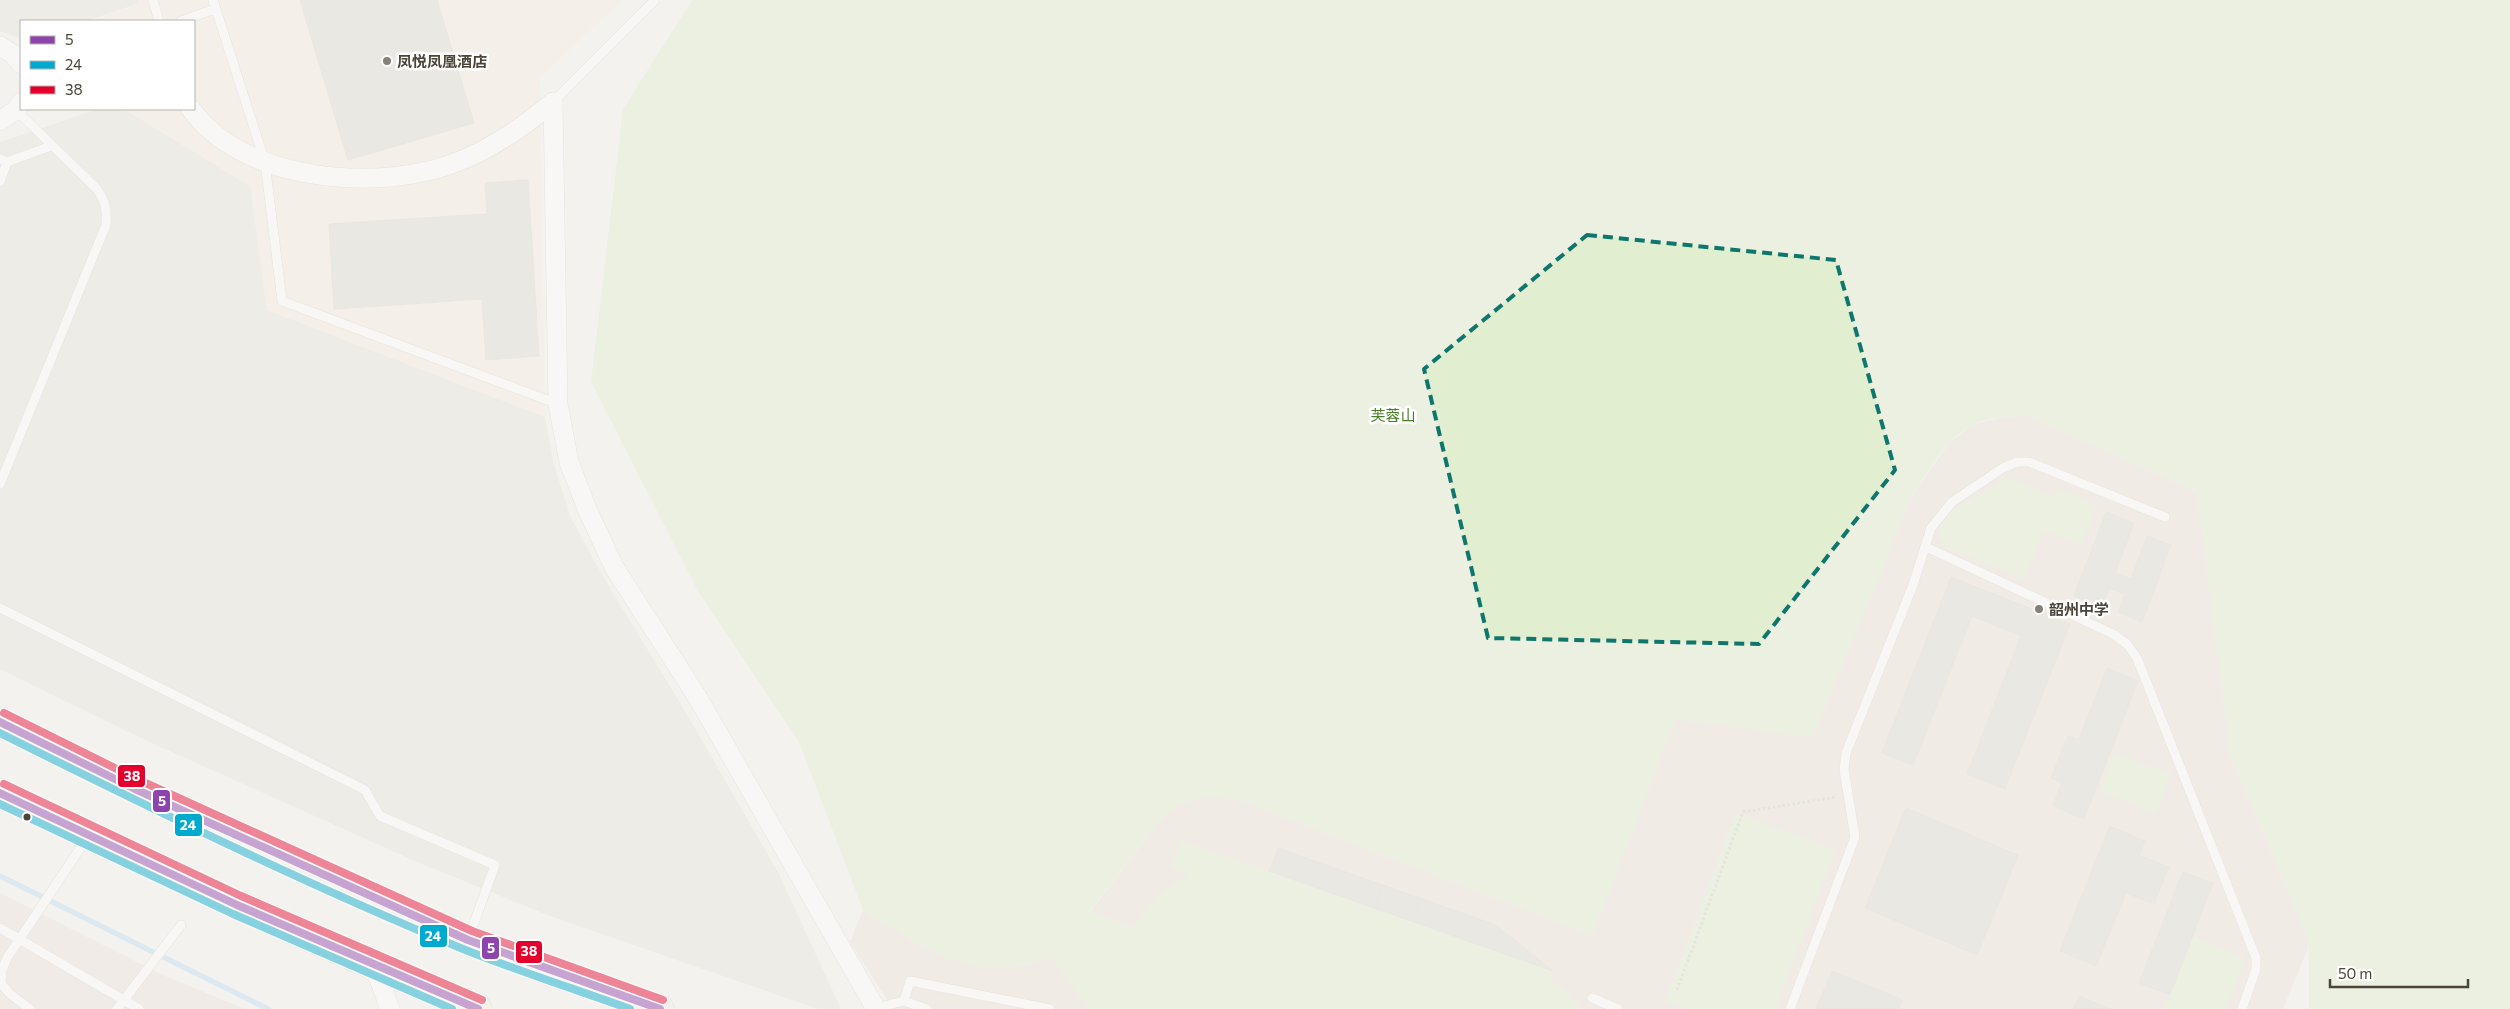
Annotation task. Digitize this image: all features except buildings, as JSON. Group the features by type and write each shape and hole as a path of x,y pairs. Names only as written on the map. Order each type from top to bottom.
{"main road":[{"path":"0,722 136,789 367,896 468,940 660,1009"},
{"path":"0,793 88,836 375,968 478,1009"}],"street":[{"path":"0,46 13,54 20,63"},
{"path":"192,110 226,142 265,162 333,177 384,179 446,166 480,152 522,128 553,102"},
{"path":"553,102 558,404 569,462 587,509 614,567 698,698 876,1008"},
{"path":"0,121 19,106"},
{"path":"375,968 390,1009"}],"lane":[{"path":"153,0 159,20"},
{"path":"212,0 265,162 282,301 558,404"},
{"path":"553,102 655,0"},
{"path":"184,20 216,9"},
{"path":"0,484 106,225 106,205 97,189 51,146 22,110"},
{"path":"0,182 4,161 51,146"},
{"path":"1790,1009 1853,844 1855,831 1844,770 1846,753 1926,546 1931,528 1952,502 2003,468 2017,462 2029,462 2165,517"},
{"path":"1926,546 2113,634 2127,644 2137,658 2256,958 2256,969 2242,1009"},
{"path":"0,608 365,790 380,816 495,865 468,940"},
{"path":"30,1009 10,994 1,983 2,970 20,939 88,836"},
{"path":"117,1009 182,925"},
{"path":"0,928 125,999 139,1009"},
{"path":"904,1001 910,981 1050,1009"},
{"path":"1592,998 1618,1009"},
{"path":"876,1008 904,1001 927,1009"}],"path":[{"path":"1677,990 1743,812 1848,795"}],"highlighted area":[{"path":"1587,235 1836,260 1895,470 1759,644 1488,638 1424,369"}],"shaded area":[{"path":"0,0 139,0 140,3 89,20 20,20 20,39 0,31"},
{"path":"139,0 623,0 540,77 545,417 267,310 250,186 126,110 195,110 195,20 94,20 140,4"},
{"path":"95,110 126,110 250,186 267,310 545,417 554,465 571,518 604,578 685,711 778,872 841,1009 818,1009 550,916 417,862 143,739 0,669 0,142"},
{"name":"韶州中学","path":"2026,415 2197,492 2230,754 2303,926 2309,946 2283,1009 893,1009 850,942 863,910 915,942 948,958 1011,967 1030,964 1050,956 1069,939 1165,814 1182,803 1198,796 1220,796 1239,800 1592,935 1675,719 1812,737 1911,498 1950,442 1972,425 1999,418"},
{"path":"0,893 163,975 245,1009 0,1009"}],"green space":[{"name":"芙蓉山","path":"692,0 2510,0 2510,1009 2309,1009 2309,946 2303,926 2230,754 2197,492 2026,415 1979,422 1963,431 1937,457 1911,498 1812,738 1675,719 1592,935 1239,800 1218,797 1192,800 1165,814 1089,912 1134,928 1157,896 1190,874 1171,867 1180,841 1553,971 1550,979 1564,990 1581,1009 1087,1009 1087,1006 1050,956 1030,964 1011,967 982,967 948,958 915,942 863,910 799,742 699,593 591,382 623,109"},
{"path":"2008,478 2054,497 2057,490 2096,505 2081,544 2043,530 2024,579 1948,547 1937,534 1949,513"},
{"path":"2114,753 2170,775 2156,813 2100,791"},
{"path":"1736,813 1835,850 1775,1009 1687,1009 1666,1001"},
{"path":"2192,937 2244,958 2225,1009 2164,1009"}],"waterway":[{"path":"0,876 268,1009"}],"transit line":[{"name":"38","path":"4,713 139,780 472,931 663,1000"},
{"name":"5","path":"0,722 135,789 468,940 660,1009"},
{"name":"24","path":"0,733 114,790 346,899 463,949 630,1009"},
{"name":"38","path":"4,784 241,896 482,1000"},
{"name":"5","path":"0,793 237,905 478,1009"},
{"name":"24","path":"0,804 233,914 452,1009"}],"place":[{"name":"凤悦凤凰酒店","path":"387,61"},
{"name":"韶州中学","path":"2039,609"}]}
